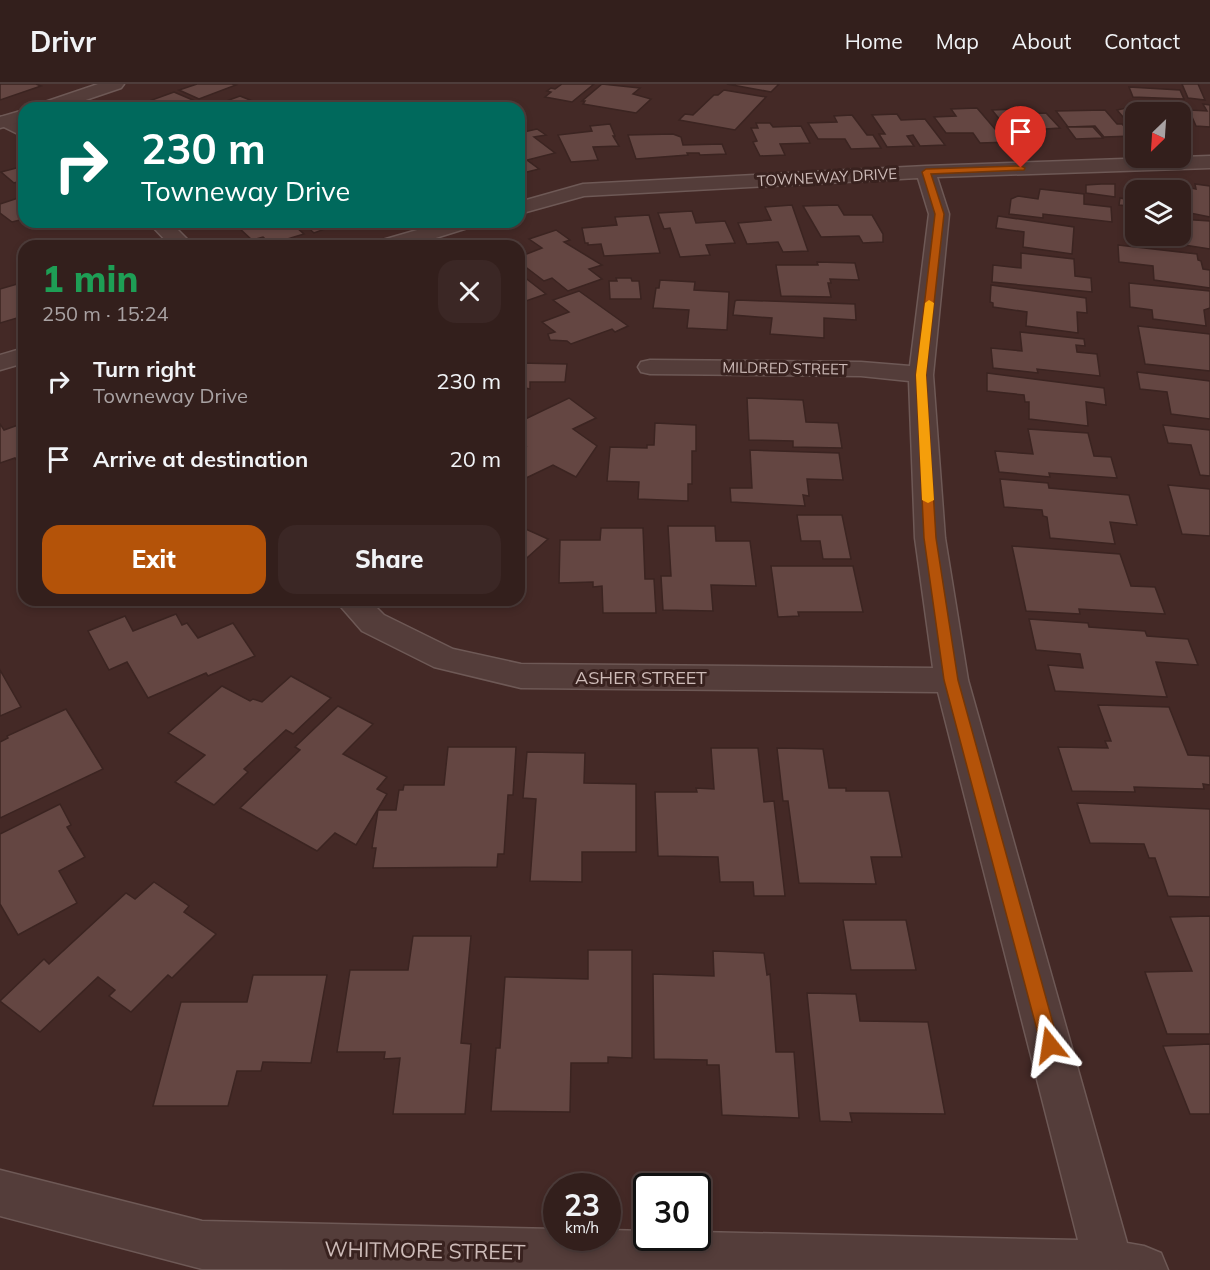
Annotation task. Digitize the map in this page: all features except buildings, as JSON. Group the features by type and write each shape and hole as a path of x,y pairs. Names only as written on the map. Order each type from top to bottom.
{"street":[{"path":"62,102 115,84"},
{"path":"3,122 18,117"},
{"path":"3,122 18,128"},
{"name":"TOWNEWAY DRIVE","path":"525,206 583,190 926,172 1210,162"},
{"path":"926,172 939,214 921,375 930,538 951,680 1126,1268"},
{"path":"164,228 177,240"},
{"path":"407,240 447,228"},
{"path":"0,363 18,358"},
{"name":"MILDRED STREET","path":"650,367 861,369 921,375"},
{"name":"ASHER STREET","path":"356,606 373,623 446,659 521,676 951,680"},
{"name":"WHITMORE STREET","path":"0,1193 202,1245 1126,1268"}],"slow traffic":[{"path":"928,500 921,375 929,303"}],"route":[{"path":"1021,168 926,172 939,214 921,375 930,538 951,680 1050,1045"}]}
